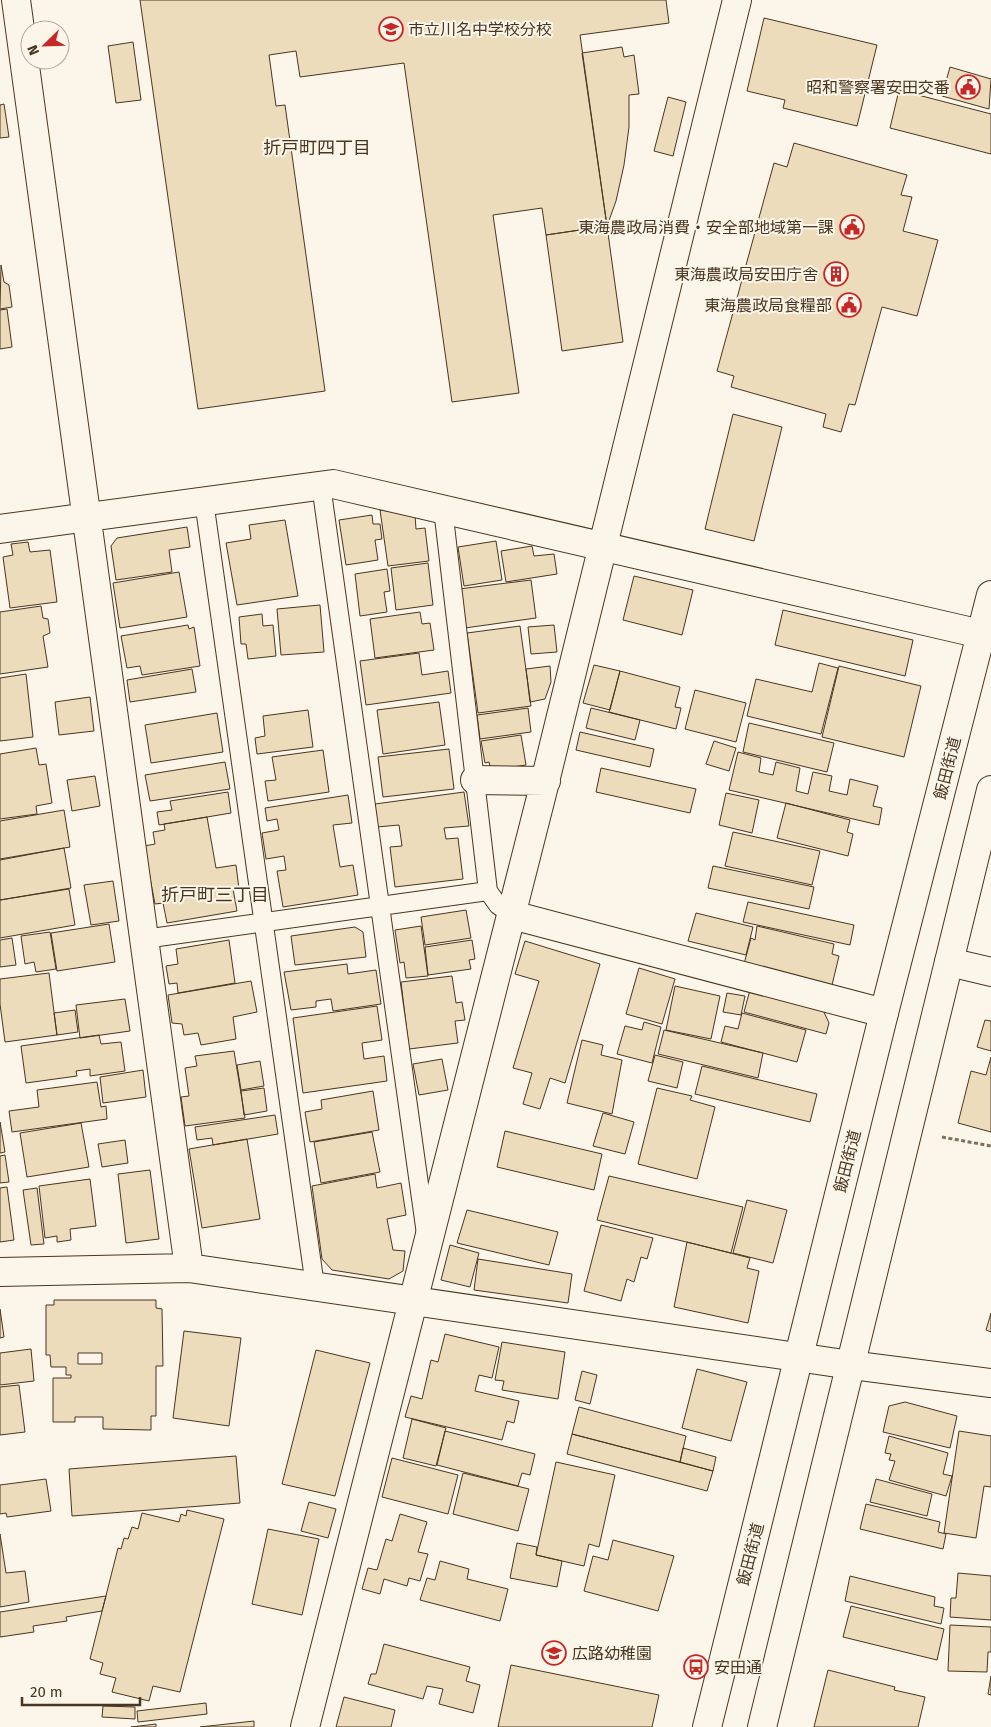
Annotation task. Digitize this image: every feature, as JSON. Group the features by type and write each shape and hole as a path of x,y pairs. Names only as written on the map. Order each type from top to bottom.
{"main road":[{"path":"16,0 189,1268"},
{"path":"305,1727 416,1300 546,781 737,0"},
{"path":"0,529 333,484 981,634"},
{"name":"飯田街道","path":"707,1727 884,1012 991,595"},
{"path":"475,780 546,781"},
{"path":"762,1727 991,790"},
{"path":"512,915 884,1012"},
{"path":"949,962 991,972"},
{"path":"0,1272 189,1268 416,1300 798,1358 991,1383"}],"lane":[{"path":"321,485 428,1252"},
{"path":"204,502 315,1286"},
{"path":"443,509 488,891 498,905 512,915"},
{"path":"144,939 488,891"}],"path":[{"path":"908,1131 991,1146"}],"building":[{"path":"140,0 666,0 669,23 580,35 607,226 546,235 542,208 493,215 519,393 452,402 404,63 300,77 296,51 269,55 276,106 285,105 325,391 198,409"},
{"path":"764,18 877,45 857,126 783,108 785,100 747,91"},
{"path":"133,42 141,100 116,103 108,46"},
{"path":"622,47 624,57 634,55 639,94 629,95 629,127 624,165 616,201 607,226 582,53"},
{"name":"昭和警察署安田交番","path":"950,67 991,79 989,109 942,96"},
{"path":"899,90 991,114 991,154 890,128"},
{"path":"668,97 686,102 673,156 654,151"},
{"path":"4,104 9,137 0,138 0,105"},
{"name":"東海農政局安田庁舎","path":"794,143 907,175 901,195 912,197 903,231 938,240 917,316 882,307 855,405 849,404 841,432 823,427 826,414 731,387 734,376 717,371 774,163 787,167"},
{"path":"607,226 623,342 562,351 546,235"},
{"path":"1,265 4,282 9,285 12,307 0,309"},
{"path":"7,309 12,347 0,349 0,310"},
{"path":"733,414 782,427 754,541 705,529"},
{"path":"380,510 415,515 416,529 425,528 429,561 388,566"},
{"path":"372,515 373,524 380,524 382,539 375,540 378,560 346,565 339,520"},
{"path":"285,520 298,596 237,605 226,543 251,539 249,525"},
{"path":"187,527 190,547 169,550 172,572 116,580 111,546 117,538"},
{"path":"496,541 502,580 464,586 458,547"},
{"path":"28,542 30,552 50,550 57,602 10,608 3,557 13,555 11,544"},
{"path":"532,546 534,556 554,554 557,574 506,582 501,551"},
{"path":"428,563 433,605 396,610 391,568"},
{"path":"387,569 390,591 384,592 387,612 360,616 355,574"},
{"path":"179,572 187,617 120,628 113,583"},
{"path":"634,576 693,590 682,635 623,620"},
{"path":"531,580 536,618 465,628 459,589"},
{"path":"320,605 324,652 281,655 277,609"},
{"path":"41,606 43,618 48,619 50,633 43,636 48,667 0,674 0,612"},
{"path":"783,610 913,640 905,676 775,645"},
{"path":"420,612 422,624 430,623 434,650 375,658 370,619"},
{"path":"262,614 263,626 273,625 276,656 248,659 246,644 241,644 239,617"},
{"path":"188,625 189,629 194,627 200,666 142,675 140,666 127,668 121,636"},
{"path":"554,625 557,652 531,654 528,627"},
{"path":"520,626 531,706 478,713 467,633"},
{"path":"419,653 422,675 448,671 451,693 366,705 360,661"},
{"path":"819,663 838,668 821,734 747,716 756,679 812,692"},
{"path":"594,665 620,671 610,710 583,703"},
{"path":"550,666 551,682 545,699 530,702 526,669"},
{"path":"839,666 921,686 904,757 822,737"},
{"path":"192,669 196,692 130,702 127,680"},
{"path":"620,671 680,687 675,707 681,708 676,729 609,712"},
{"path":"26,674 33,737 0,741 0,678"},
{"path":"695,690 746,703 736,742 685,729"},
{"path":"90,697 94,731 59,735 55,702"},
{"path":"439,702 445,745 383,754 377,710"},
{"path":"528,708 531,732 480,739 477,715"},
{"path":"591,708 640,720 635,740 586,728"},
{"path":"308,710 313,747 257,754 255,738 265,736 263,716"},
{"path":"217,713 223,752 151,763 145,725"},
{"path":"749,723 834,743 827,772 743,752"},
{"path":"580,732 654,749 650,767 576,750"},
{"path":"521,735 526,765 491,770 489,762 485,763 481,741"},
{"path":"714,741 736,748 729,771 706,764"},
{"path":"36,748 39,765 46,764 52,803 36,806 37,814 0,819 0,754"},
{"path":"449,749 454,789 383,797 378,757"},
{"path":"323,750 329,792 268,801 265,781 276,780 272,757"},
{"path":"738,752 761,758 759,772 773,775 776,762 800,768 796,791 808,794 813,772 832,776 829,791 847,795 850,779 878,786 873,806 882,808 879,825 729,790"},
{"path":"225,762 230,789 150,801 145,775"},
{"path":"601,768 696,789 690,813 596,792"},
{"path":"95,776 100,806 72,811 67,780"},
{"path":"228,792 231,813 159,825 157,812 172,810 170,801"},
{"path":"464,792 469,826 444,828 446,839 458,838 463,879 395,887 390,847 402,846 399,825 377,827 375,804"},
{"path":"726,793 759,800 752,833 719,825"},
{"path":"348,795 352,823 333,825 340,867 353,865 358,895 283,907 277,871 286,870 284,856 266,859 262,833 279,830 277,819 267,821 265,808"},
{"path":"786,803 850,820 847,832 853,834 848,856 777,838"},
{"path":"64,810 70,847 0,859 0,821"},
{"path":"207,817 216,868 236,865 239,889 233,889 237,911 167,923 163,903 155,904 144,846 155,844 153,832 165,830 164,824"},
{"path":"733,832 820,851 812,885 725,866"},
{"path":"64,848 71,888 0,900 0,860"},
{"path":"713,866 814,887 809,909 708,888"},
{"path":"113,881 119,921 91,925 84,885"},
{"path":"69,889 75,925 0,938 0,900"},
{"path":"748,902 854,925 850,945 743,922"},
{"path":"466,910 471,938 425,945 421,917"},
{"path":"696,913 753,927 746,955 688,941"},
{"path":"109,924 115,962 57,971 51,933"},
{"path":"421,926 428,976 406,978 404,962 400,963 395,930"},
{"path":"757,926 834,944 832,954 839,956 832,985 744,964 751,938 755,940"},
{"path":"355,927 363,932 366,957 295,965 291,936"},
{"path":"50,932 56,969 36,972 34,962 25,964 21,936"},
{"path":"12,938 16,965 0,967 0,940"},
{"path":"229,940 235,983 178,993 177,983 169,984 166,966 178,964 176,949"},
{"path":"472,940 475,959 469,960 471,969 428,975 425,947"},
{"path":"525,941 600,964 565,1083 550,1078 540,1109 523,1104 532,1073 513,1068 539,981 515,974"},
{"path":"347,964 348,974 376,970 381,1004 333,1011 331,999 316,1001 316,1007 291,1010 284,972"},
{"path":"639,968 675,979 662,1024 626,1014"},
{"path":"49,973 57,1035 5,1042 0,1004 0,979"},
{"path":"452,976 456,1003 462,1002 465,1020 455,1021 458,1043 409,1049 401,982"},
{"path":"251,981 257,1012 233,1017 236,1039 201,1045 198,1033 184,1035 182,1024 172,1023 168,995"},
{"path":"675,986 720,996 711,1039 666,1030"},
{"path":"750,990 823,1010 829,1023 826,1034 744,1012"},
{"path":"727,993 745,996 741,1015 723,1012"},
{"path":"125,999 130,1031 80,1038 76,1005"},
{"path":"377,1006 382,1040 362,1043 364,1059 384,1056 387,1081 303,1093 293,1018"},
{"path":"75,1010 78,1032 57,1035 54,1013"},
{"path":"742,1013 806,1030 797,1062 721,1042 725,1026 738,1029"},
{"path":"985,1020 991,1021 991,1051 977,1047"},
{"path":"644,1022 661,1027 652,1063 617,1054 625,1026 642,1030"},
{"path":"664,1030 763,1053 758,1078 658,1054"},
{"path":"99,1035 101,1044 121,1042 125,1071 90,1076 90,1069 76,1071 77,1076 26,1083 21,1046"},
{"path":"582,1040 603,1045 601,1055 622,1060 612,1114 567,1103"},
{"path":"234,1051 245,1118 185,1126 181,1097 189,1096 185,1068 197,1066 195,1056"},
{"path":"655,1055 683,1062 677,1088 648,1081"},
{"path":"991,1057 991,1132 958,1123 971,1071 986,1075"},
{"path":"442,1059 448,1090 419,1095 413,1064"},
{"path":"260,1061 264,1086 241,1090 237,1065"},
{"path":"702,1066 817,1094 810,1122 695,1094"},
{"path":"143,1070 146,1097 103,1103 100,1077"},
{"path":"97,1082 101,1107 106,1106 107,1119 12,1132 9,1111 39,1107 37,1090"},
{"path":"264,1088 267,1111 244,1115 241,1091"},
{"path":"657,1088 692,1096 690,1100 715,1107 697,1179 638,1164"},
{"path":"373,1091 379,1130 310,1142 305,1112 322,1109 321,1100"},
{"path":"603,1113 634,1122 625,1154 593,1146"},
{"path":"275,1115 278,1134 213,1145 212,1138 197,1140 195,1127"},
{"path":"0,1122 5,1152 0,1153"},
{"path":"81,1123 89,1167 27,1177 20,1133"},
{"path":"505,1131 602,1154 594,1190 497,1167"},
{"path":"372,1132 380,1172 321,1183 314,1142"},
{"path":"247,1139 260,1219 202,1228 189,1149"},
{"path":"125,1140 128,1163 102,1167 98,1144"},
{"path":"5,1155 9,1182 0,1183 0,1156"},
{"path":"150,1170 159,1239 126,1243 118,1174"},
{"path":"375,1174 377,1188 401,1183 406,1215 387,1219 393,1250 405,1251 403,1271 389,1279 332,1270 322,1259 312,1186"},
{"path":"609,1176 743,1207 731,1253 597,1220"},
{"path":"90,1179 96,1226 70,1229 71,1240 57,1242 57,1236 45,1238 39,1186"},
{"path":"7,1187 14,1240 0,1242 0,1188"},
{"path":"37,1188 44,1244 31,1245 23,1190"},
{"path":"747,1200 787,1210 773,1263 733,1253"},
{"path":"467,1210 558,1232 549,1265 457,1243"},
{"path":"601,1225 653,1238 647,1259 641,1257 634,1282 627,1279 621,1301 584,1291"},
{"path":"687,1242 750,1258 747,1268 759,1271 748,1323 674,1307"},
{"path":"450,1245 479,1253 470,1287 441,1280"},
{"path":"478,1259 572,1274 568,1303 474,1290"},
{"path":"54,1300 156,1300 156,1308 162,1309 163,1366 156,1366 156,1416 151,1416 151,1430 103,1429 103,1417 75,1417 75,1422 53,1422 53,1378 71,1378 71,1375 66,1375 66,1367 51,1367 50,1355 46,1355 46,1305 54,1305","holes":["78,1353 102,1353 102,1364 78,1364"]},
{"path":"0,1309 4,1337 0,1338"},
{"path":"991,1313 991,1332 986,1330"},
{"path":"184,1331 241,1338 229,1426 173,1418"},
{"path":"445,1334 499,1347 492,1378 479,1375 475,1391 519,1401 514,1423 507,1421 502,1440 405,1417 411,1396 422,1399 431,1360 438,1362"},
{"path":"502,1342 565,1352 558,1399 502,1390 504,1381 495,1380"},
{"path":"31,1349 34,1381 0,1385 0,1353"},
{"path":"316,1350 370,1363 335,1496 282,1484"},
{"path":"697,1369 747,1382 731,1441 682,1428"},
{"path":"582,1371 597,1375 590,1404 575,1400"},
{"path":"19,1385 25,1432 0,1435 0,1387"},
{"path":"905,1402 957,1416 950,1448 883,1432 889,1406"},
{"path":"579,1407 686,1436 680,1462 572,1434"},
{"path":"412,1419 446,1428 436,1466 403,1458"},
{"path":"445,1431 535,1454 530,1475 522,1473 518,1486 437,1465"},
{"path":"959,1431 991,1436 991,1487 984,1486 976,1538 944,1533"},
{"path":"572,1434 713,1471 707,1491 567,1454"},
{"path":"889,1436 948,1453 943,1474 952,1476 946,1496 889,1480 895,1461 889,1460 891,1454 885,1453"},
{"path":"683,1448 716,1457 713,1471 680,1462"},
{"path":"236,1456 240,1503 72,1516 69,1469"},
{"path":"392,1458 458,1475 448,1514 382,1497"},
{"path":"556,1462 615,1475 599,1547 589,1544 584,1566 536,1555"},
{"path":"463,1473 529,1489 518,1531 453,1514"},
{"path":"46,1479 51,1511 7,1517 6,1513 0,1514 0,1485"},
{"path":"876,1479 932,1494 927,1516 870,1502"},
{"path":"309,1502 336,1509 328,1538 301,1531"},
{"path":"866,1504 940,1522 938,1532 946,1534 943,1549 860,1529"},
{"path":"187,1510 224,1519 180,1692 153,1686 149,1701 112,1692 116,1678 100,1674 103,1663 90,1659 118,1548 121,1549 124,1538 128,1539 132,1527 138,1529 142,1513 179,1522 181,1514 186,1516"},
{"path":"400,1514 427,1522 418,1552 428,1554 420,1581 409,1578 407,1586 384,1579 380,1594 362,1589 368,1568 377,1570 386,1539 392,1541"},
{"path":"268,1529 319,1539 302,1615 252,1604"},
{"path":"0,1534 6,1573 25,1571 29,1602 0,1607"},
{"path":"613,1540 674,1556 658,1611 584,1591 593,1556 608,1560"},
{"path":"517,1543 537,1547 536,1555 562,1561 557,1587 510,1578"},
{"path":"440,1561 469,1569 467,1579 508,1589 500,1621 420,1600 427,1578 435,1580"},
{"path":"958,1573 991,1576 991,1620 950,1617 951,1598 956,1598"},
{"path":"850,1576 935,1597 934,1606 944,1608 941,1624 845,1601"},
{"path":"106,1596 102,1611 66,1617 67,1621 33,1626 34,1632 0,1637 0,1612"},
{"path":"851,1606 944,1629 937,1660 843,1637"},
{"path":"950,1625 991,1627 991,1652 988,1652 987,1672 948,1671"},
{"path":"384,1644 470,1667 466,1681 480,1685 473,1713 439,1704 443,1689 427,1686 423,1699 368,1684 371,1674 376,1674"},
{"path":"511,1665 659,1695 652,1727 498,1727"},
{"path":"828,1670 895,1687 894,1690 925,1697 918,1727 814,1727"},
{"path":"991,1676 991,1695 988,1694"},
{"path":"344,1697 395,1710 391,1727 336,1727"},
{"path":"206,1703 207,1714 138,1722 137,1711"},
{"path":"103,1706 135,1707 135,1719 102,1717"},
{"path":"254,1721 254,1727 200,1727"},
{"path":"156,1724 156,1727 131,1727"}],"place":[{"name":"市立川名中学校分校","path":"391,29"},
{"name":"昭和警察署安田交番","path":"968,87"},
{"name":"東海農政局消費・安全部地域第一課","path":"852,227"},
{"name":"東海農政局安田庁舎","path":"836,274"},
{"name":"東海農政局食糧部","path":"849,305"},
{"name":"広路幼稚園","path":"554,1653"},
{"name":"安田通","path":"696,1667"}],"district":[{"name":"折戸町四丁目","path":"317,148"},
{"name":"折戸町三丁目","path":"215,895"}]}
